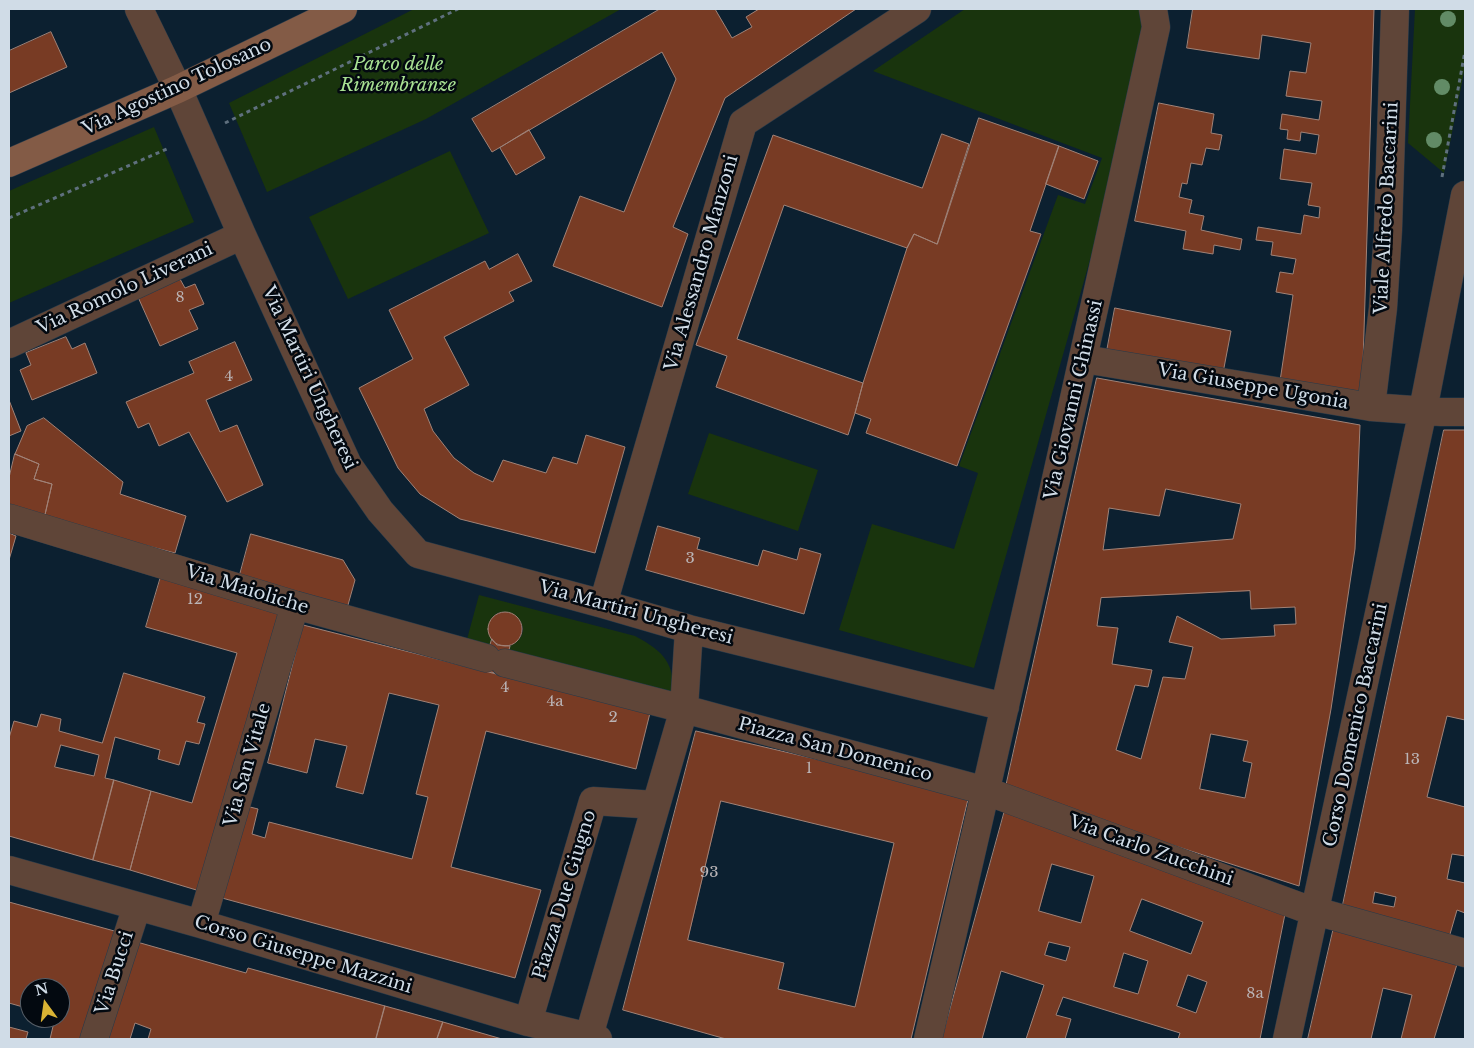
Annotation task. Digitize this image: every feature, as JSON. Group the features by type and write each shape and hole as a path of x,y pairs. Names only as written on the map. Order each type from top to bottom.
{"main road":[{"name":"Via Agostino Tolosano","path":"9,164 178,89 343,9"}],"street":[{"name":"Via Martiri Ungheresi","path":"139,9 178,89 242,235 348,465 380,511 418,554 603,604 689,630 1005,707"},
{"name":"Via Alessandro Manzoni","path":"603,604 742,123 917,9"},
{"name":"Via Giovanni Ghinassi","path":"928,1039 1084,358 1156,27 1153,9"},
{"name":"Viale Alfredo Baccarini","path":"1371,407 1383,308 1388,230 1395,9"},
{"path":"1423,410 1465,195"},
{"name":"Via Romolo Liverani","path":"9,344 242,235"},
{"name":"Via Giuseppe Ugonia","path":"1084,358 1371,407 1465,412"},
{"name":"Corso Domenico Baccarini","path":"1287,1039 1423,410"},
{"name":"Via Maioliche","path":"9,518 295,605 684,709"},
{"name":"Via San Vitale","path":"201,924 295,605"},
{"path":"591,1038 684,709 689,630"},
{"name":"Piazza San Domenico","path":"684,709 986,791"},
{"name":"Via Carlo Zucchini","path":"986,791 1301,907 1465,953"},
{"name":"Piazza Due Giugno","path":"528,1022 593,801 656,805"},
{"name":"Corso Giuseppe Mazzini","path":"9,870 201,924 528,1022 591,1038"},
{"name":"Via Bucci","path":"94,1039 137,906"}],"path":[{"path":"225,123 458,9"},
{"path":"9,218 169,148"}],"green space":[{"name":"Parco delle Rimembranze","path":"414,9 621,9 426,119 267,192 229,103"},
{"path":"965,9 1140,9 1143,26 1120,154 974,668 839,630 872,524 954,549 978,473 959,466 1058,195 1085,204 1102,158 873,71"},
{"path":"1415,9 1465,9 1465,67 1444,173 1408,143"},
{"path":"154,127 194,222 9,303 9,191"},
{"path":"450,151 489,233 348,299 309,217"},
{"path":"709,433 818,470 798,531 688,494"},
{"path":"479,595 635,636 661,653 666,660 672,675 674,697 507,655 510,646 520,639 523,631 521,623 510,613 502,612 495,615 490,623 491,641 489,650 466,643"}],"building":[{"path":"660,9 715,9 732,38 752,27 746,17 759,9 856,9 725,98 673,227 688,234 662,307 553,266 580,196 624,212 676,79 662,52 492,152 472,119"},
{"path":"1193,9 1374,9 1362,396 1280,381 1293,295 1276,292 1280,272 1293,274 1296,259 1271,255 1273,242 1256,240 1258,227 1301,234 1304,215 1319,218 1320,207 1308,205 1312,183 1280,179 1284,149 1316,154 1319,135 1301,132 1300,141 1287,139 1288,130 1280,129 1282,114 1319,120 1322,101 1286,96 1290,71 1306,73 1311,43 1262,35 1259,59 1187,48"},
{"path":"51,32 67,67 9,93 9,51"},
{"path":"1159,103 1214,114 1211,133 1222,135 1219,150 1206,148 1202,165 1191,163 1187,184 1182,183 1179,197 1192,200 1189,213 1204,216 1201,230 1242,239 1240,250 1214,245 1213,254 1183,249 1186,231 1135,221"},
{"path":"979,118 1059,146 1030,231 1041,234 957,466 866,433 871,419 855,413 907,248 914,234 937,244"},
{"path":"529,130 545,158 516,175 500,148"},
{"path":"942,134 969,144 937,244 914,234 907,248 784,205 737,339 863,383 848,435 716,387 727,356 696,345 773,135 922,188"},
{"path":"1059,146 1098,161 1084,199 1046,184"},
{"path":"518,254 532,281 509,292 514,301 444,337 469,385 424,409 433,431 454,458 474,473 493,482 503,460 546,473 553,457 577,464 586,435 625,447 595,553 460,519 420,494 398,468 359,388 413,359 389,310 485,261 489,269"},
{"path":"180,279 185,288 195,284 204,304 189,310 198,329 160,346 138,297"},
{"path":"1115,308 1231,331 1223,373 1107,351"},
{"path":"66,337 72,349 85,343 97,373 32,400 20,370 31,365 26,353"},
{"path":"235,342 252,380 206,400 220,432 237,425 263,485 227,502 189,432 159,446 149,423 138,428 126,402 194,373 189,362"},
{"path":"1097,378 1360,425 1355,549 1331,709 1299,886 1005,791","holes":["1166,489 1241,504 1233,539 1103,550 1109,508 1159,516","1250,591 1251,609 1295,607 1296,624 1274,625 1275,636 1221,639 1177,616 1169,642 1193,647 1185,679 1163,677 1141,759 1116,750 1135,685 1148,687 1152,670 1112,664 1118,628 1097,626 1101,598","1211,734 1248,741 1243,761 1252,763 1245,798 1200,789"]},
{"path":"9,400 21,431 9,436"},
{"path":"44,418 123,482 120,494 186,516 175,553 44,519 52,484 34,479 39,464 15,454 27,426"},
{"path":"1444,430 1465,430 1465,720 1447,716 1427,797 1465,807 1465,856 1452,854 1447,879 1465,883 1465,913 1457,910 1448,941 1341,914","holes":["1375,892 1396,897 1394,907 1373,903"]},
{"path":"15,454 39,464 34,479 52,484 44,519 9,504 9,478"},
{"path":"658,526 700,538 697,549 758,566 763,550 797,560 800,548 821,554 804,614 646,570"},
{"path":"9,533 16,536 9,560"},
{"path":"251,534 343,560 355,580 346,612 238,582"},
{"path":"162,573 280,608 203,892 130,870 151,791 192,803 237,653 146,627"},
{"path":"505,612 512,613 517,617 521,622 521,636 517,641 512,645 505,646 498,645 493,641 489,636 488,629 489,622 493,617 498,613"},
{"path":"303,625 650,713 636,769 486,731 451,867 541,890 515,978 222,898 246,806 258,809 252,834 265,838 269,822 412,859 428,797 416,794 439,705 389,693 363,794 336,787 347,746 315,739 307,773 268,763"},
{"path":"492,639 497,645 510,646 503,675 483,670"},
{"path":"124,673 205,697 197,722 205,724 199,744 186,741 179,765 158,759 160,750 115,737 105,778 114,780 93,860 9,836 9,738 14,721 37,727 41,714 61,719 59,731 102,743","holes":["61,745 99,755 94,776 55,767"]},
{"path":"696,731 969,795 911,1039 726,1039 623,1010","holes":["721,801 894,843 855,1007 778,989 784,963 688,940"]},
{"path":"114,780 151,791 130,870 93,860"},
{"path":"1005,810 1285,914 1260,1039 1178,1039 1180,1033 1063,997 1056,1015 1071,1019 1065,1039 1026,1039 1044,985 1001,971 982,1039 942,1039","holes":["1052,864 1094,876 1081,923 1039,911","1142,899 1203,922 1191,954 1130,931","1049,942 1070,947 1066,961 1045,955","1124,953 1148,961 1138,994 1114,987","1188,975 1207,982 1196,1013 1177,1006"]},
{"path":"9,902 118,932 82,1039 50,1039 53,1028 70,1028 70,978 20,978 20,1006 9,1003"},
{"path":"1334,927 1458,961 1434,1039 1401,1039 1412,995 1383,988 1371,1039 1308,1039"},
{"path":"137,942 246,973 248,968 385,1006 376,1039 148,1039 151,1029 135,1023 130,1039 101,1039"},
{"path":"385,1006 443,1022 437,1039 376,1039"},
{"path":"443,1022 502,1039 437,1039"},
{"path":"9,1027 28,1032 26,1039 9,1039"}]}
